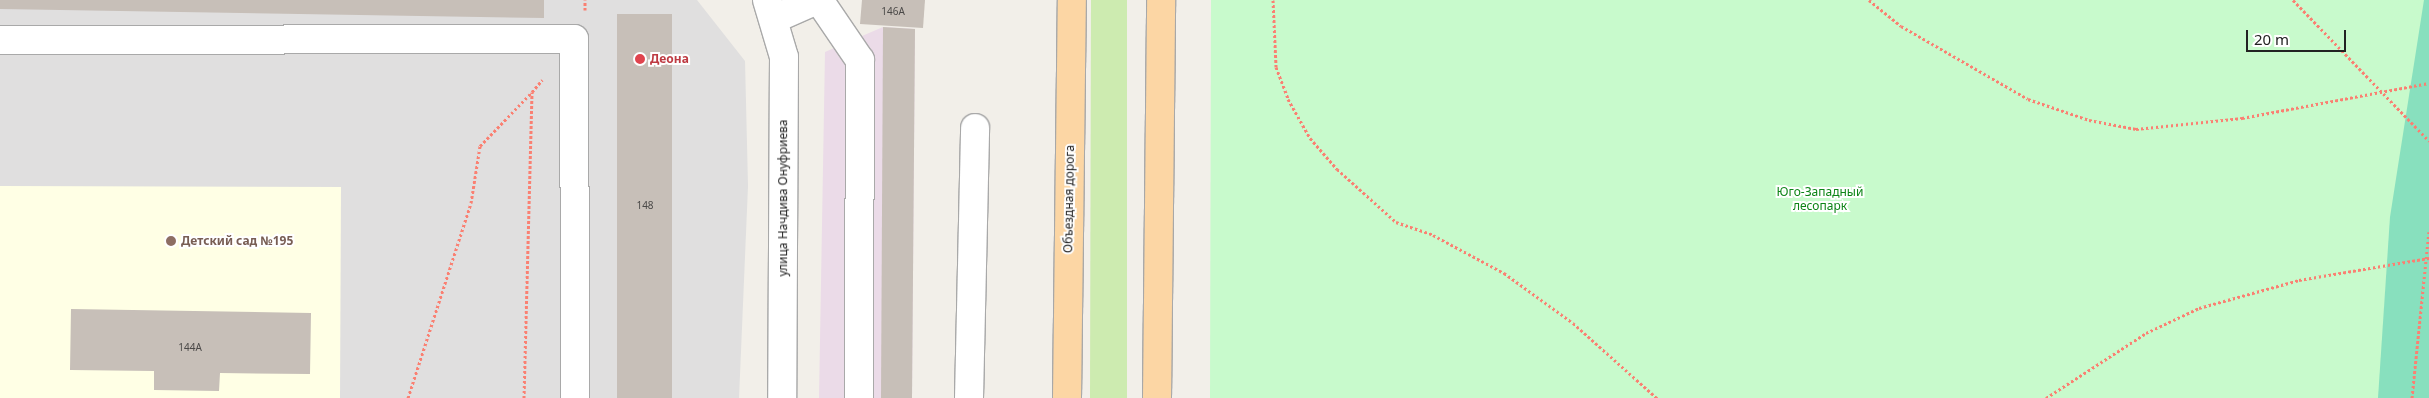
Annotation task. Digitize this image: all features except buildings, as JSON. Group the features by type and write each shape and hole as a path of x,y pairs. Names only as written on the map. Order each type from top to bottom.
{"main road":[{"name":"Объездная дорога","path":"1067,398 1072,0"},
{"path":"1157,398 1161,0"}],"street":[{"path":"771,9 818,0 860,60 859,398"},
{"name":"улица Начдива Онуфриева","path":"771,9 784,58 782,398"},
{"path":"0,40 574,39 575,398"},
{"path":"969,398 975,128"}],"path":[{"path":"574,39 585,20 585,0"},
{"path":"1273,0 1276,66 1288,99 1310,138 1337,169 1396,222 1433,235 1504,273 1573,323 1657,398"},
{"path":"1869,0 1901,26 2028,98 2089,120 2136,129 2242,118 2380,90 2429,83"},
{"path":"2293,0 2429,140"},
{"path":"408,398 471,203 480,146 532,92 544,76"},
{"path":"524,398 532,92"},
{"path":"2412,398 2429,232"},
{"path":"2046,398 2146,333 2199,308 2293,282 2427,258"}],"shaded area":[{"path":"0,0 697,0 745,61 748,186 739,398 0,398"},
{"path":"883,27 915,29 912,398 819,398 825,52"},
{"name":"Детский сад №195","path":"0,186 341,187 340,398 0,398"}],"green space":[{"path":"1091,0 1127,0 1127,398 1090,398"},
{"name":"Юго-Западный лесопарк","path":"1211,0 2429,0 2429,398 1210,398"},
{"path":"2424,0 2429,0 2429,398 2378,398 2390,217"}],"place":[{"name":"Деона","path":"640,59"},
{"name":"Детский сад №195","path":"171,241"}]}
